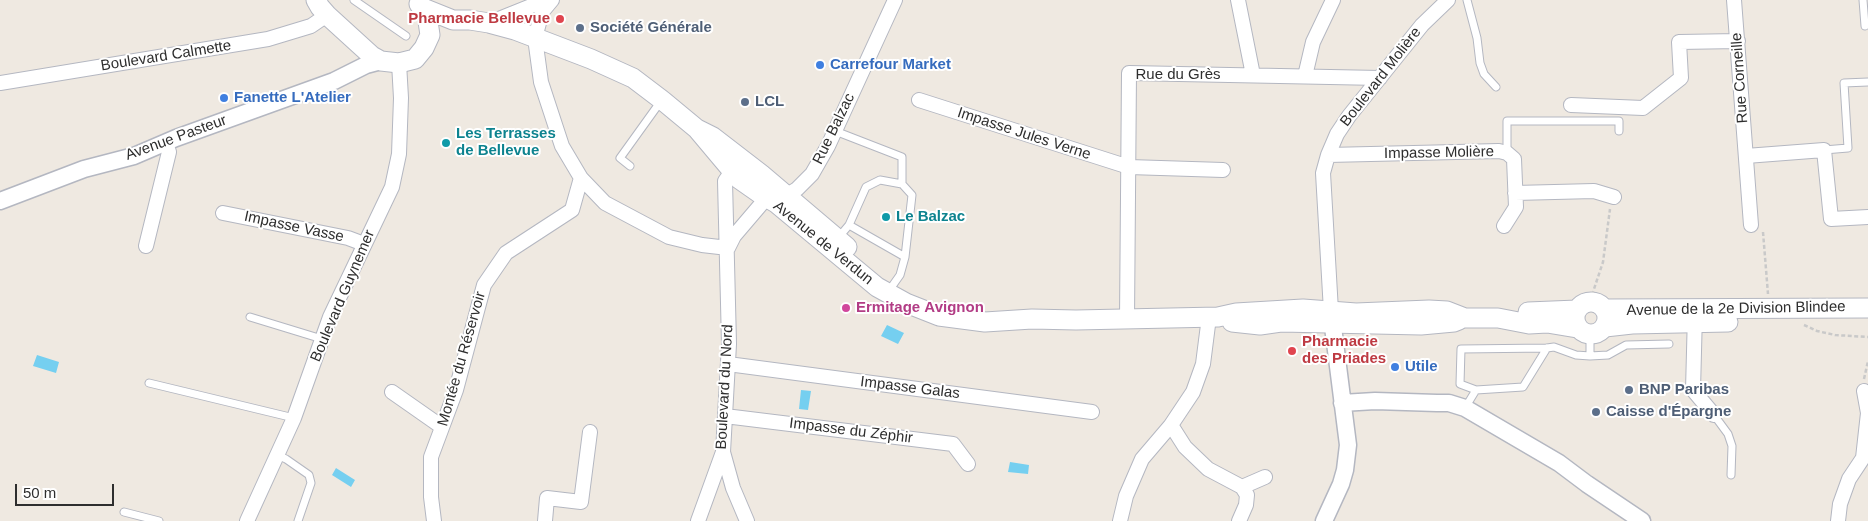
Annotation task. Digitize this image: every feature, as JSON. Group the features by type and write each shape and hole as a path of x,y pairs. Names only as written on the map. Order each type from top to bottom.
{"main road":[{"path":"316,0 327,15 372,56 390,62 415,59 421,53 430,35 453,20"},
{"name":"Avenue de Verdun","path":"419,4 453,20 489,23 535,38 591,59 633,78 697,128 741,168 844,232 874,272 906,303 940,316 986,322 1032,319 1213,317 1236,323 1260,325 1332,317"},
{"name":"Avenue de Verdun","path":"419,4 430,24 430,35"},
{"name":"Avenue de Verdun","path":"741,168 748,186 776,202 861,274 890,289"},
{"name":"Avenue de la 2e Division Blindee","path":"1332,317 1356,313 1429,310 1447,311 1465,318 1498,318 1527,312 1591,318 1628,324 1695,316 1868,308"},
{"name":"Avenue de la 2e Division Blindee","path":"1695,316 1796,321 1868,321"}],"street":[{"path":"489,23 546,0"},
{"path":"552,0 542,12 535,38 541,82 562,146 582,178 605,203 669,237 702,245 728,248 734,236 763,202 768,198 787,195"},
{"name":"Rue Balzac","path":"787,195 797,189 812,174 835,131 896,0"},
{"path":"1238,0 1253,75"},
{"path":"1305,76 1313,42 1334,0"},
{"name":"Boulevard Molière","path":"1332,317 1323,173 1328,155 1337,134 1349,116 1422,25 1448,0"},
{"name":"Rue Corneille","path":"1734,0 1746,156 1756,225"},
{"name":"Boulevard Calmette","path":"0,84 268,39 310,26 327,15"},
{"path":"351,73 355,64 354,38"},
{"path":"1571,105 1643,108 1681,78 1678,42 1738,41"},
{"name":"Avenue Pasteur","path":"0,201 84,169 134,156 334,81 366,64 390,62"},
{"name":"Boulevard Guynemer","path":"247,521 294,418 330,317 392,187 399,154 401,98 390,62"},
{"name":"Rue du Grès","path":"1127,319 1129,73 1380,78"},
{"name":"Impasse Jules Verne","path":"919,100 1129,167 1223,170"},
{"path":"146,246 169,152 166,143"},
{"path":"1746,156 1824,150 1831,219 1868,217"},
{"name":"Impasse Molière","path":"1328,155 1499,151 1507,153 1514,159 1516,207 1504,226"},
{"name":"Boulevard du Nord","path":"698,521 723,452 728,364 728,248 725,181 741,168"},
{"name":"Montée du Réservoir","path":"434,521 431,457 456,390 484,285 506,253 572,210 582,178"},
{"path":"1515,193 1594,190 1614,197"},
{"name":"Impasse Vasse","path":"223,213 348,238 364,244"},
{"path":"1695,316 1693,390 1714,414"},
{"path":"1120,521 1126,496 1142,459 1170,426 1193,392 1203,364 1213,317"},
{"path":"1324,521 1341,484 1348,455 1348,438 1332,317"},
{"name":"Impasse Galas","path":"728,364 1092,412"},
{"path":"1838,521 1840,504 1848,479 1863,458 1868,413 1864,391"},
{"path":"392,392 442,427"},
{"path":"1342,403 1375,401 1438,402 1465,408 1559,463 1642,521"},
{"name":"Impasse du Zéphir","path":"725,416 953,444 968,464"},
{"path":"1170,426 1185,446 1208,469 1242,486 1247,495 1246,505 1239,521"},
{"path":"545,521 547,498 581,502 590,432"},
{"path":"723,452 733,488 747,521"},
{"path":"1242,486 1265,477"}],"lane":[{"path":"354,0 406,36"},
{"path":"1468,0 1477,38 1480,63 1484,74 1496,87"},
{"path":"1863,0 1865,26"},
{"path":"1824,150 1848,148 1844,83 1868,82"},
{"path":"630,166 620,158 662,100"},
{"path":"1507,153 1507,121 1619,121 1619,131"},
{"path":"835,131 902,157 902,184"},
{"path":"890,289 900,275 905,257 912,195 902,184 880,180 866,186 844,232 905,257"},
{"path":"250,316 322,340"},
{"path":"1590,356 1591,318"},
{"path":"1547,348 1523,387 1476,390 1460,384 1461,349 1554,347 1576,355 1590,356 1608,355 1626,345 1669,344"},
{"path":"149,382 294,418"},
{"path":"1465,408 1476,390"},
{"path":"1714,414 1728,434 1732,446 1731,475"},
{"path":"276,455 286,459 309,475 311,483 298,521"},
{"path":"124,512 159,521"}],"path":[{"path":"1591,318 1603,262 1609,212 1614,197"},
{"path":"1756,225 1768,300"},
{"path":"1796,321 1818,331 1835,335 1868,337"},
{"path":"1864,391 1868,361"}],"water":[{"path":"887,325 904,333 898,344 881,336"},
{"path":"37,355 59,362 56,373 33,366"},
{"path":"801,390 811,391 808,410 799,409"},
{"path":"1010,462 1029,465 1028,474 1008,472"},
{"path":"336,468 355,480 351,487 332,475"}],"place":[{"name":"Pharmacie Bellevue","path":"560,19"},
{"name":"Société Générale","path":"580,28"},
{"name":"Carrefour Market","path":"820,65"},
{"name":"Fanette L'Atelier","path":"224,98"},
{"name":"LCL","path":"745,102"},
{"name":"Les Terrasses de Bellevue","path":"446,143"},
{"name":"Le Balzac","path":"886,217"},
{"name":"Ermitage Avignon","path":"846,308"},
{"name":"Pharmacie des Priades","path":"1292,351"},
{"name":"Utile","path":"1395,367"},
{"name":"BNP Paribas","path":"1629,390"},
{"name":"Caisse d'Épargne","path":"1596,412"}]}
